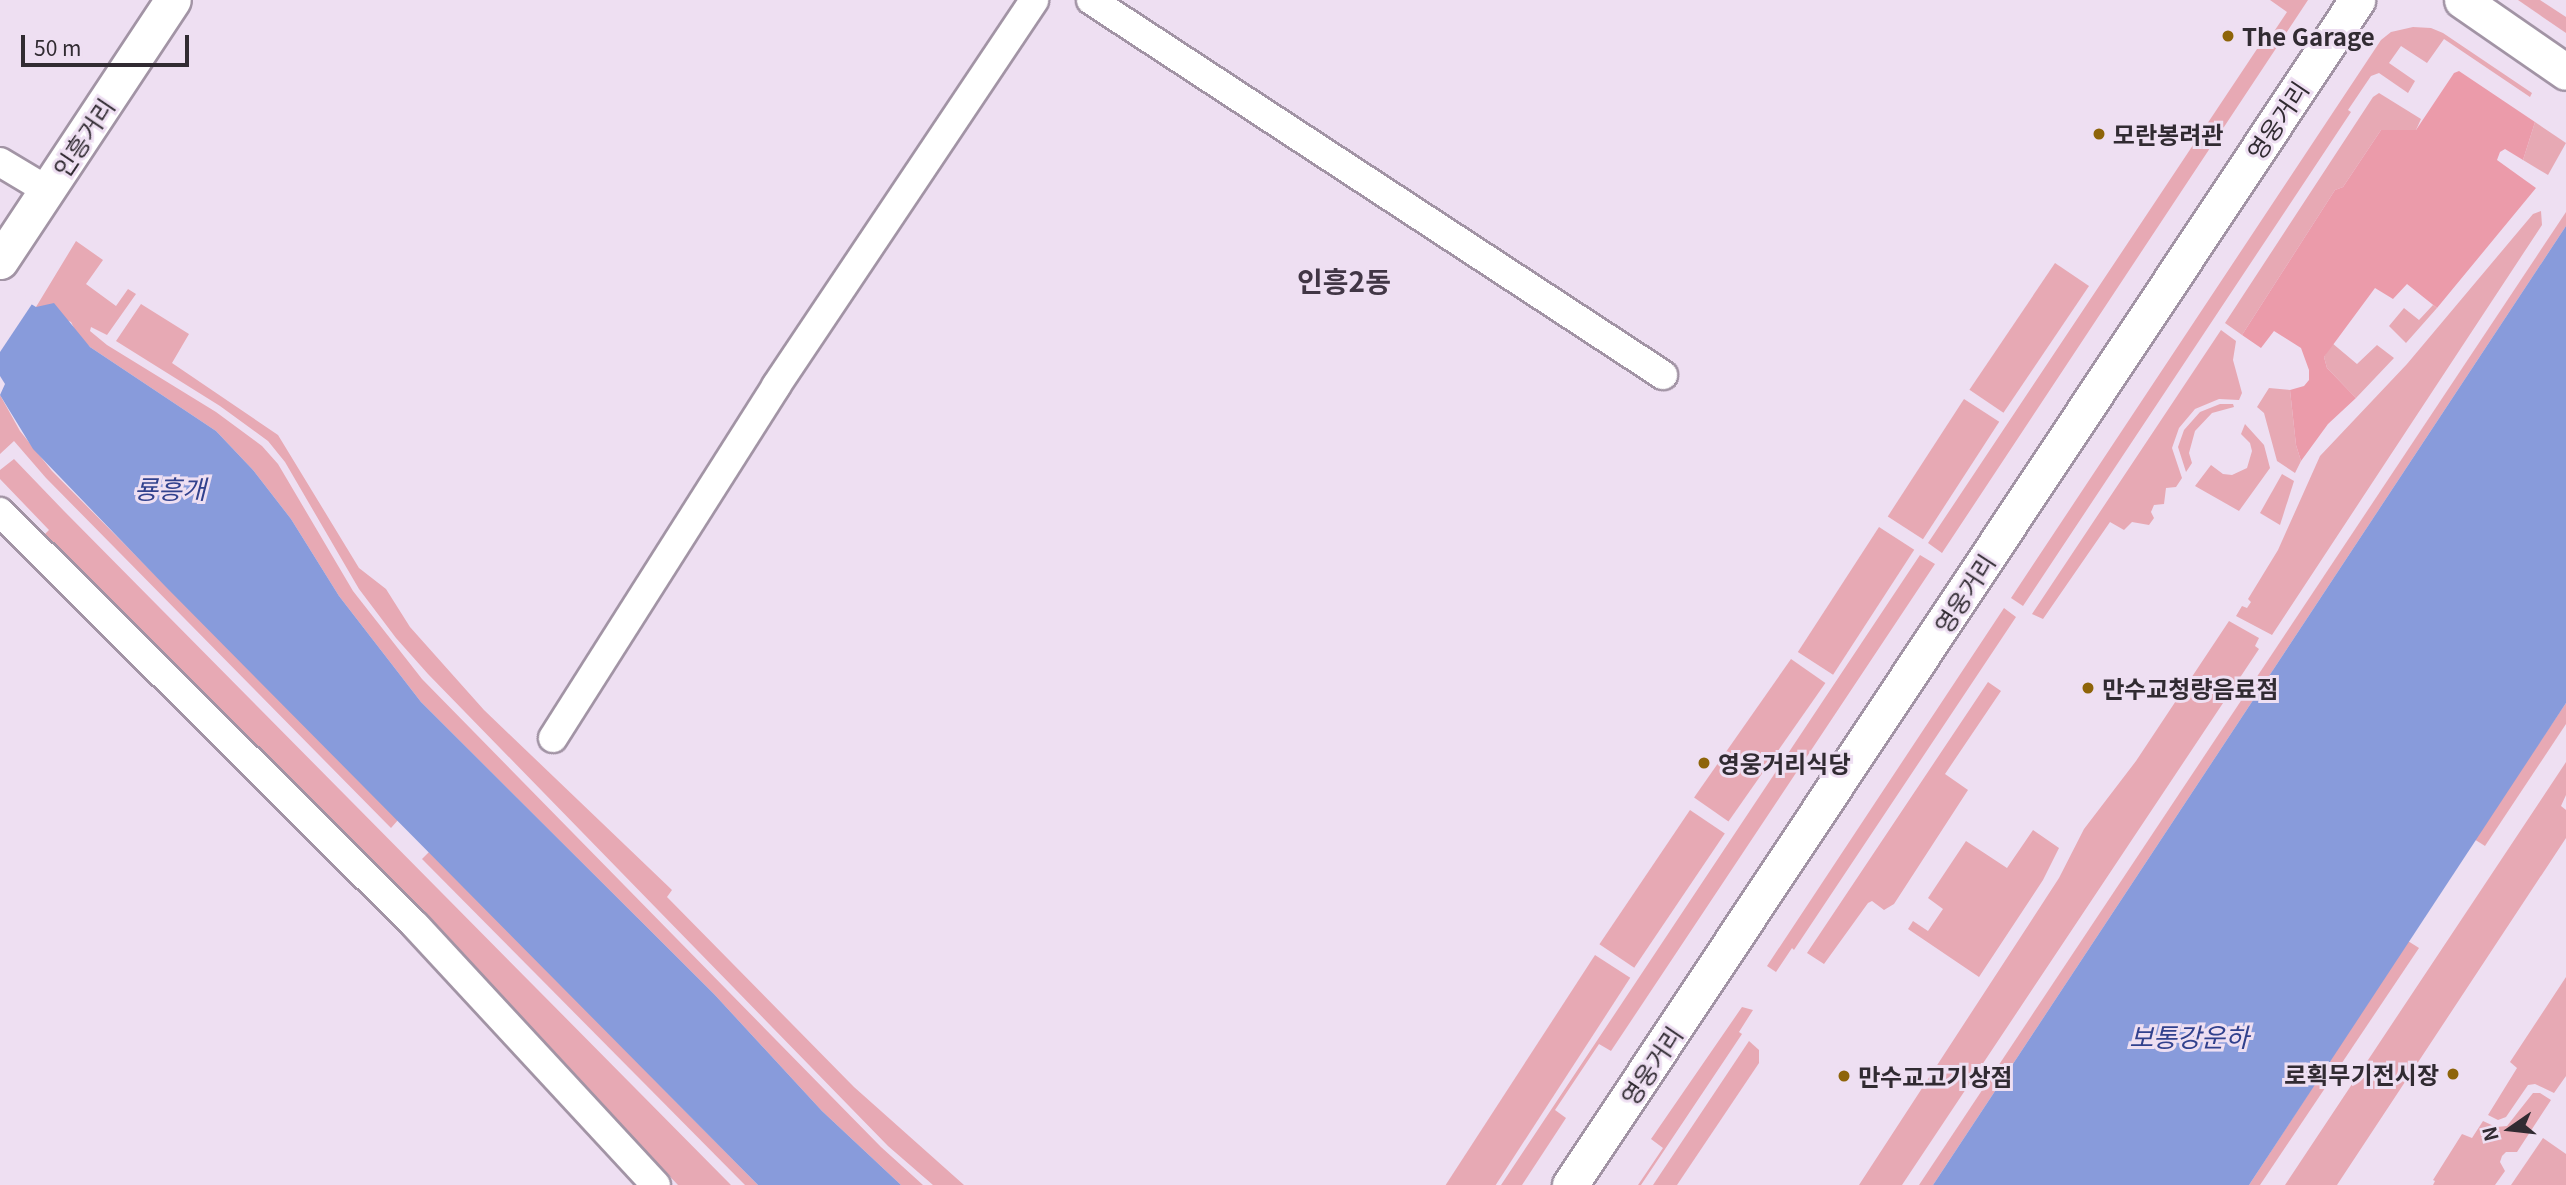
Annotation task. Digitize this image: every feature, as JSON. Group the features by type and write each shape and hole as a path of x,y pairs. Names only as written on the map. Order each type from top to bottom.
{"main road":[{"name":"인흥거리","path":"7,250 173,0"},
{"name":"영웅거리","path":"1570,1185 2357,0"},
{"path":"2462,0 2563,70"}],"street":[{"path":"553,738 776,386 1034,0"},
{"path":"1091,0 1663,375"},
{"path":"0,162 47,190"},
{"path":"0,512 416,926 656,1185"}],"shaded area":[{"path":"2270,0 2308,0 1942,553 1928,543 2259,46 2263,48 2287,12"},
{"path":"2518,0 2540,0 2566,17 2566,33"},
{"path":"2413,27 2431,28 2443,33 2532,93 2530,97 2444,39 2427,63 2401,46 2389,63 2415,81 2408,93 2379,73 2371,76 2348,110 2351,112 2023,606 2011,598 2381,40 2391,32"},
{"path":"2459,71 2535,122 2523,160 2505,149 2500,152 2497,160 2536,188 2437,308 2407,284 2393,299 2375,288 2324,357 2327,368 2356,398 2328,424 2301,461 2296,445 2290,390 2304,386 2309,380 2309,370 2301,348 2274,331 2261,348 2242,335 2335,190 2343,187 2381,130 2416,130 2454,73"},
{"path":"2379,93 2421,119 2416,130 2381,130 2343,187 2335,190 2242,335 2225,323 2373,97"},
{"path":"2535,122 2566,143 2548,175 2523,160"},
{"path":"2541,211 2542,225 2272,635 2236,616 2242,606 2247,608 2251,602 2248,599 2278,550 2320,456 2407,364 2533,214"},
{"path":"2566,212 2566,226 1933,1185 1919,1185"},
{"path":"76,241 103,260 86,284 116,306 128,289 136,294 107,335 91,327 90,331 107,345 216,412 262,446 278,464 353,591 422,679 881,1147 923,1185 901,1185 822,1111 714,994 421,702 339,596 291,519 253,470 216,431 90,347 78,336 71,322 36,307"},
{"path":"2055,263 2089,286 2003,413 1969,390"},
{"path":"141,304 189,334 172,363 278,435 359,568 386,589 410,627 484,710 672,890 667,897 854,1087 964,1185 933,1185 888,1146 428,674 396,638 359,589 285,462 268,441 220,406 116,341"},
{"path":"2433,305 2437,308 2406,343 2389,326 2404,308 2419,320"},
{"path":"2221,330 2236,341 2233,360 2242,393 2239,400 2219,399 2195,409 2179,428 2172,448 2182,478 2176,487 2166,488 2164,504 2154,505 2151,512 2154,518 2149,525 2132,522 2124,530 2110,522 2043,619 2032,614"},
{"path":"2332,343 2357,364 2377,345 2394,358 2356,398 2327,368 2324,357"},
{"path":"2269,388 2290,390 2296,445 2301,461 2295,473 2277,461 2264,413 2257,407"},
{"path":"0,395 20,431 52,471 398,820 391,828 46,478 14,441 0,454"},
{"path":"1964,399 1999,422 1923,539 1888,516"},
{"path":"2220,404 2233,404 2234,407 2212,413 2195,431 2189,453 2192,463 2186,472 2178,447 2184,430 2200,412"},
{"path":"2245,424 2264,445 2270,468 2239,511 2195,486 2211,465 2223,474 2232,475 2247,468 2252,451 2250,443 2241,434"},
{"path":"14,459 731,1185 678,1185 476,974 479,970 45,534 49,530 0,479 0,470"},
{"path":"2282,474 2294,481 2280,525 2260,513"},
{"path":"1879,527 1914,550 1833,675 1798,652"},
{"path":"1920,555 1935,564 1611,1051 1599,1044 1555,1110 1566,1118 1522,1185 1501,1185"},
{"path":"2004,608 2016,617 1794,950 1792,948 1776,972 1767,966"},
{"path":"2229,621 2259,638 2255,646 2259,649 1902,1185 1859,1185 2059,878 2084,829 2136,761"},
{"path":"1791,659 1825,683 1728,822 1694,797"},
{"path":"1988,682 2001,691 1945,774 1968,790 1894,904 1884,910 1872,901 1868,903 1824,964 1807,953"},
{"path":"2566,703 2566,724 2485,846 2474,839"},
{"path":"2566,762 2566,795 2561,806 2566,810 2566,838 2337,1185 2285,1185"},
{"path":"1690,810 1725,833 1634,968 1599,944"},
{"path":"2033,830 2059,848 2043,880 1979,977 1908,929 1913,921 1928,931 1943,909 1928,898 1966,841 2007,868"},
{"path":"429,852 758,1185 745,1185 422,859"},
{"path":"2408,941 2419,948 2260,1185 2249,1185"},
{"path":"1595,955 1630,978 1496,1185 1446,1185"},
{"path":"2566,977 2566,1076 2554,1093 2535,1084 2528,1085 2506,1117 2498,1120 2488,1115 2517,1068 2510,1062"},
{"path":"1742,1007 1753,1010 1739,1032 1742,1034 1641,1185 1638,1185 1663,1148 1651,1139"},
{"path":"1749,1041 1759,1050 1759,1063 1677,1185 1653,1185"},
{"path":"2533,1093 2540,1093 2551,1100 2517,1152 2506,1152 2502,1156 2500,1162 2505,1171 2495,1185 2433,1185 2433,1180 2462,1134 2472,1138 2483,1121 2496,1127 2507,1126"},
{"path":"2543,1138 2566,1154 2566,1185 2511,1185"}],"water":[{"name":"보통강운하","path":"2566,226 2566,703 2249,1185 1933,1185"},
{"name":"룡흥개","path":"0,285 36,307 54,303 90,347 216,431 253,470 291,519 339,596 421,702 714,994 822,1111 901,1185 758,1185 33,449 0,395 5,384 0,376"}],"pier":[{"path":"0,281 34,301 0,352"}],"place":[{"name":"The Garage","path":"2228,36"},
{"name":"모란봉려관","path":"2099,134"},
{"name":"만수교청량음료점","path":"2088,688"},
{"name":"영웅거리식당","path":"1704,763"},
{"name":"로획무기전시장","path":"2453,1074"},
{"name":"만수교고기상점","path":"1844,1076"}],"district":[{"name":"인흥2동","path":"1344,280"}]}
